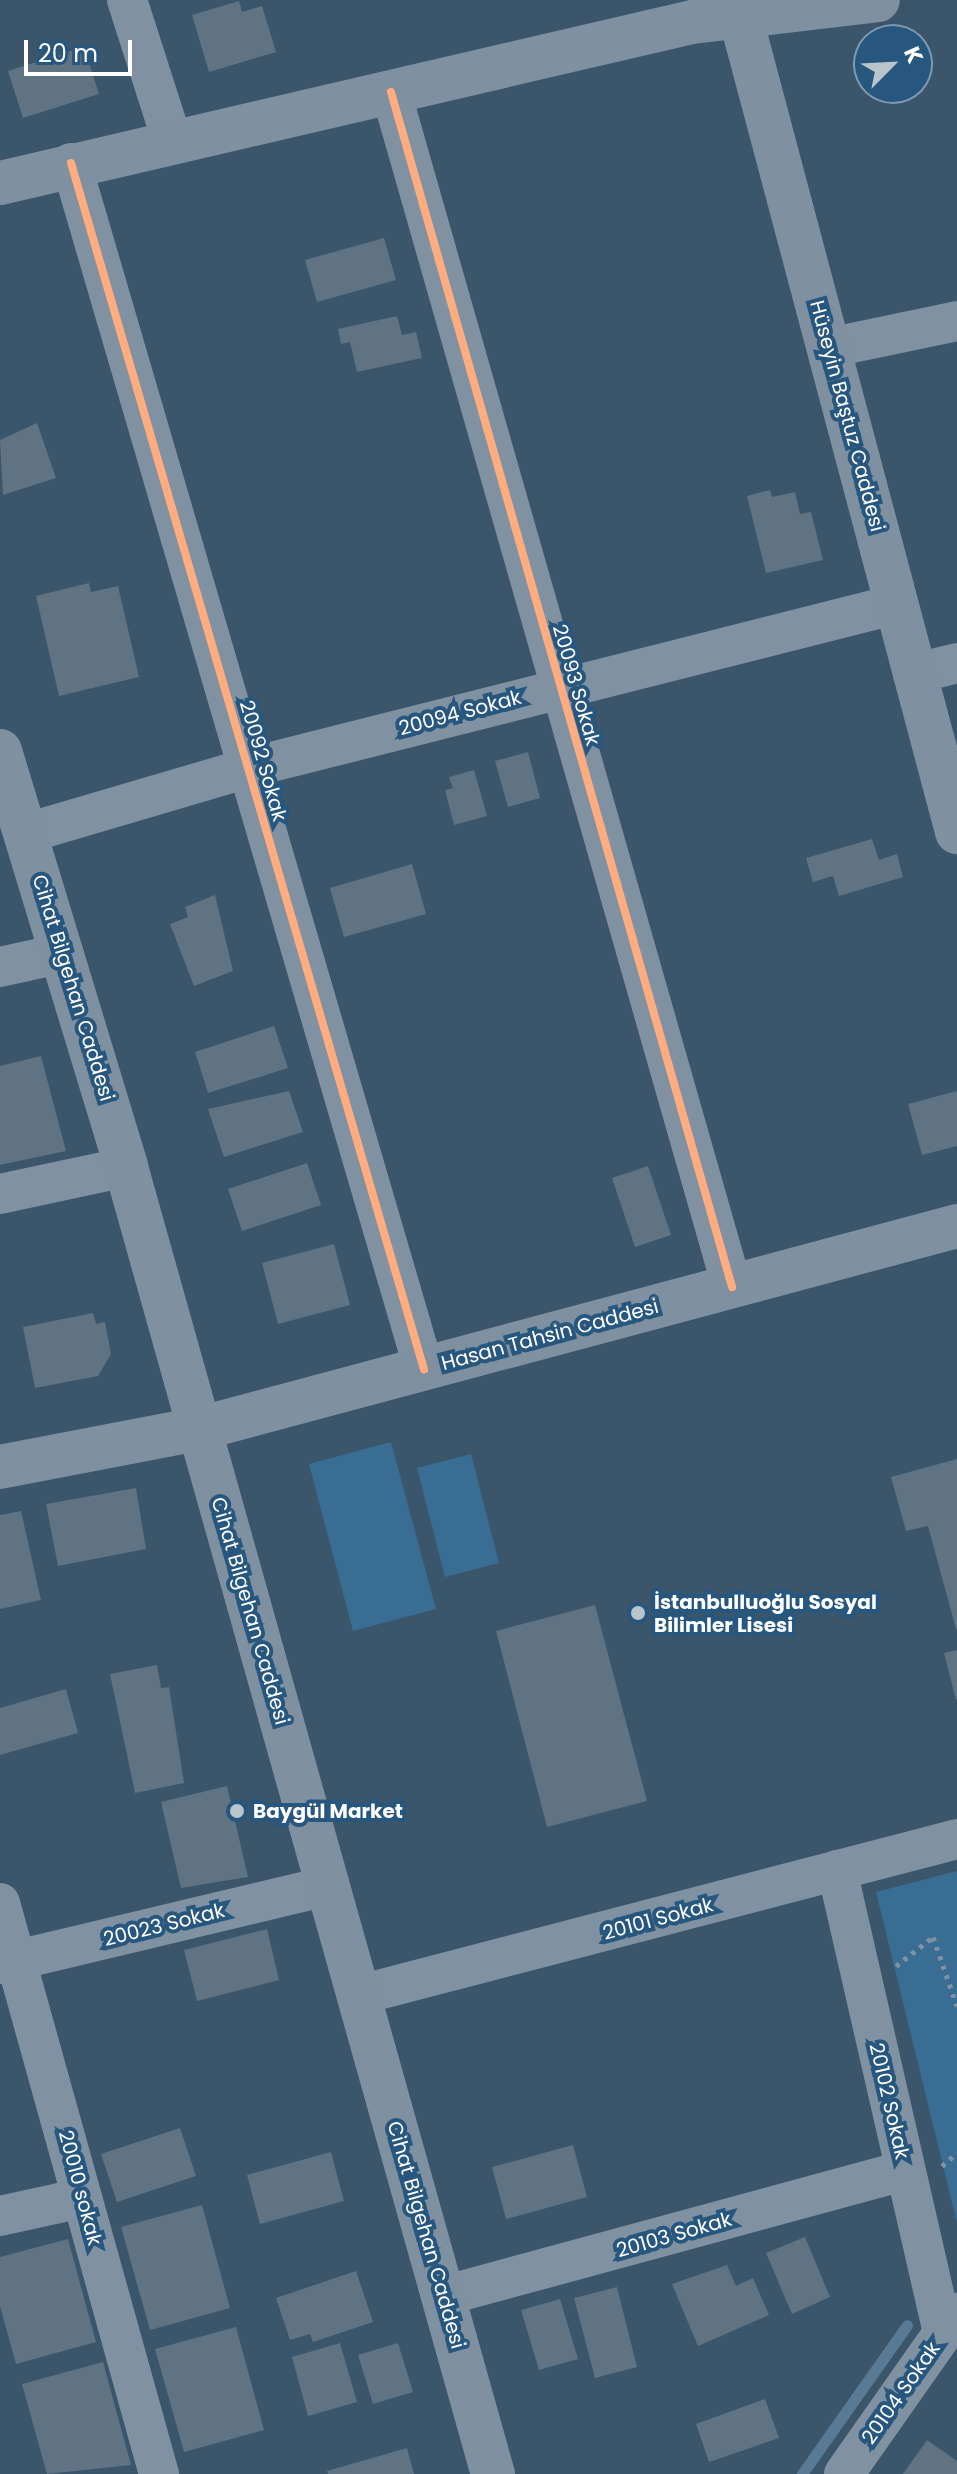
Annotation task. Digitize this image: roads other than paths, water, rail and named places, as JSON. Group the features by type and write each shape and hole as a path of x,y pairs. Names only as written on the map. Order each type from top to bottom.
{"main road":[{"path":"0,183 71,163 173,143 738,8 878,0"},
{"name":"Hüseyin Baştuz Caddesi","path":"738,8 957,832"},
{"name":"Cihat Bilgehan Caddesi","path":"3,767 27,833 126,1167 493,2474"},
{"name":"Hasan Tahsin Caddesi","path":"0,1467 198,1429 957,1226"}],"street":[{"path":"127,0 173,143"},
{"name":"20093 Sokak","path":"391,92 732,1287"},
{"name":"20092 Sokak","path":"71,163 424,1369"},
{"path":"828,348 957,321"},
{"name":"20094 Sokak","path":"27,833 248,768 897,604"},
{"path":"913,674 957,663"},
{"path":"0,967 63,953"},
{"path":"0,1194 126,1167"},
{"name":"20101 Sokak","path":"359,1995 957,1839"},
{"name":"20102 Sokak","path":"837,1870 904,2171 950,2323"},
{"name":"20023 Sokak","path":"9,1962 327,1886"},
{"name":"20010 sokak","path":"0,1903 9,1962 82,2198 159,2474"},
{"name":"20103 Sokak","path":"443,2296 904,2171"},
{"path":"0,2216 82,2198"},
{"name":"20104 Sokak","path":"844,2474 950,2323"}],"waterway":[{"path":"802,2474 907,2325"}],"place":[{"name":"İstanbulluoğlu Sosyal Bilimler Lisesi","path":"638,1613"},
{"name":"Baygül Market","path":"237,1811"}]}
